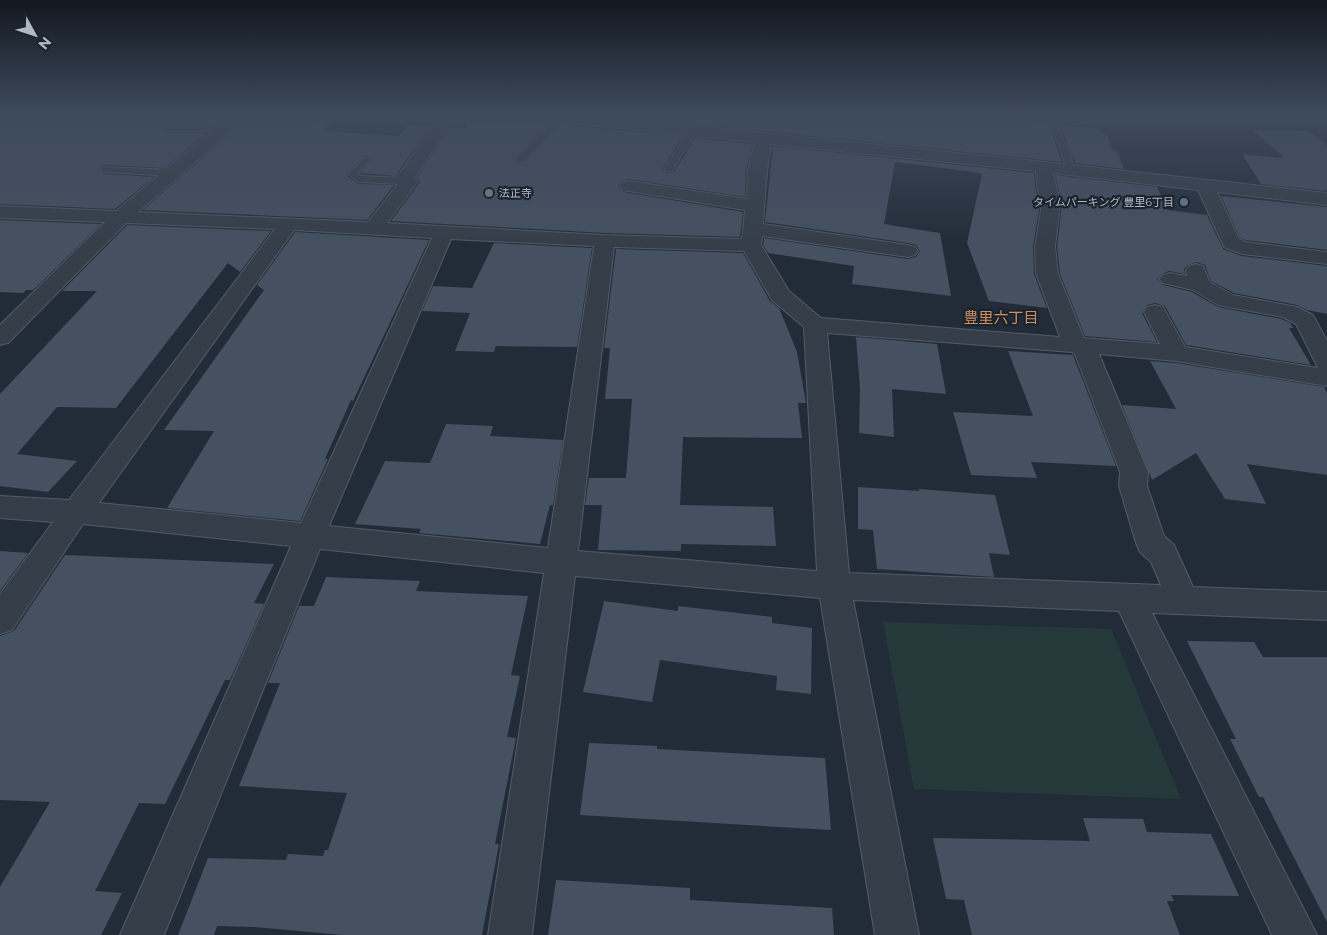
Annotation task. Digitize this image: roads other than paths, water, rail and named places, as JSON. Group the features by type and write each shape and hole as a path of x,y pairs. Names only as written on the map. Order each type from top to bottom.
{"street":[{"path":"0,338 121,217 191,158"},
{"path":"404,181 420,158"},
{"path":"760,158 757,170 758,197 755,206 753,237 780,295 815,325 1074,343 1176,353 1327,378"},
{"path":"975,158 1327,199"},
{"path":"1044,167 1046,187 1051,204 1045,246 1047,274 1074,343 1085,350 1134,472 1133,486 1151,544 1163,554 1183,600"},
{"path":"374,228 409,180 404,181"},
{"path":"629,186 755,206"},
{"path":"1205,186 1231,243 1242,248 1327,258"},
{"path":"0,212 374,228 605,241 753,237 908,251"},
{"path":"0,620 76,512 289,224"},
{"path":"142,935 310,536 444,232"},
{"path":"510,935 559,562 605,241"},
{"path":"1170,279 1198,277 1226,300 1289,312 1306,320 1319,331 1327,364"},
{"path":"1155,312 1176,353"},
{"path":"815,325 834,586 896,935"},
{"path":"0,507 76,512 559,562 834,586 1327,606"},
{"path":"1129,599 1295,935"}],"lane":[{"path":"669,169 676,158"},
{"path":"1066,158 1071,170"},
{"path":"366,160 352,174 359,179 404,181"},
{"path":"105,170 173,173"}],"place":[{"name":"法正寺","path":"489,193"},
{"name":"タイムパーキング 豊里6丁目","path":"1184,202"}],"district":[{"name":"豊里六丁目","path":"1001,317"}]}
